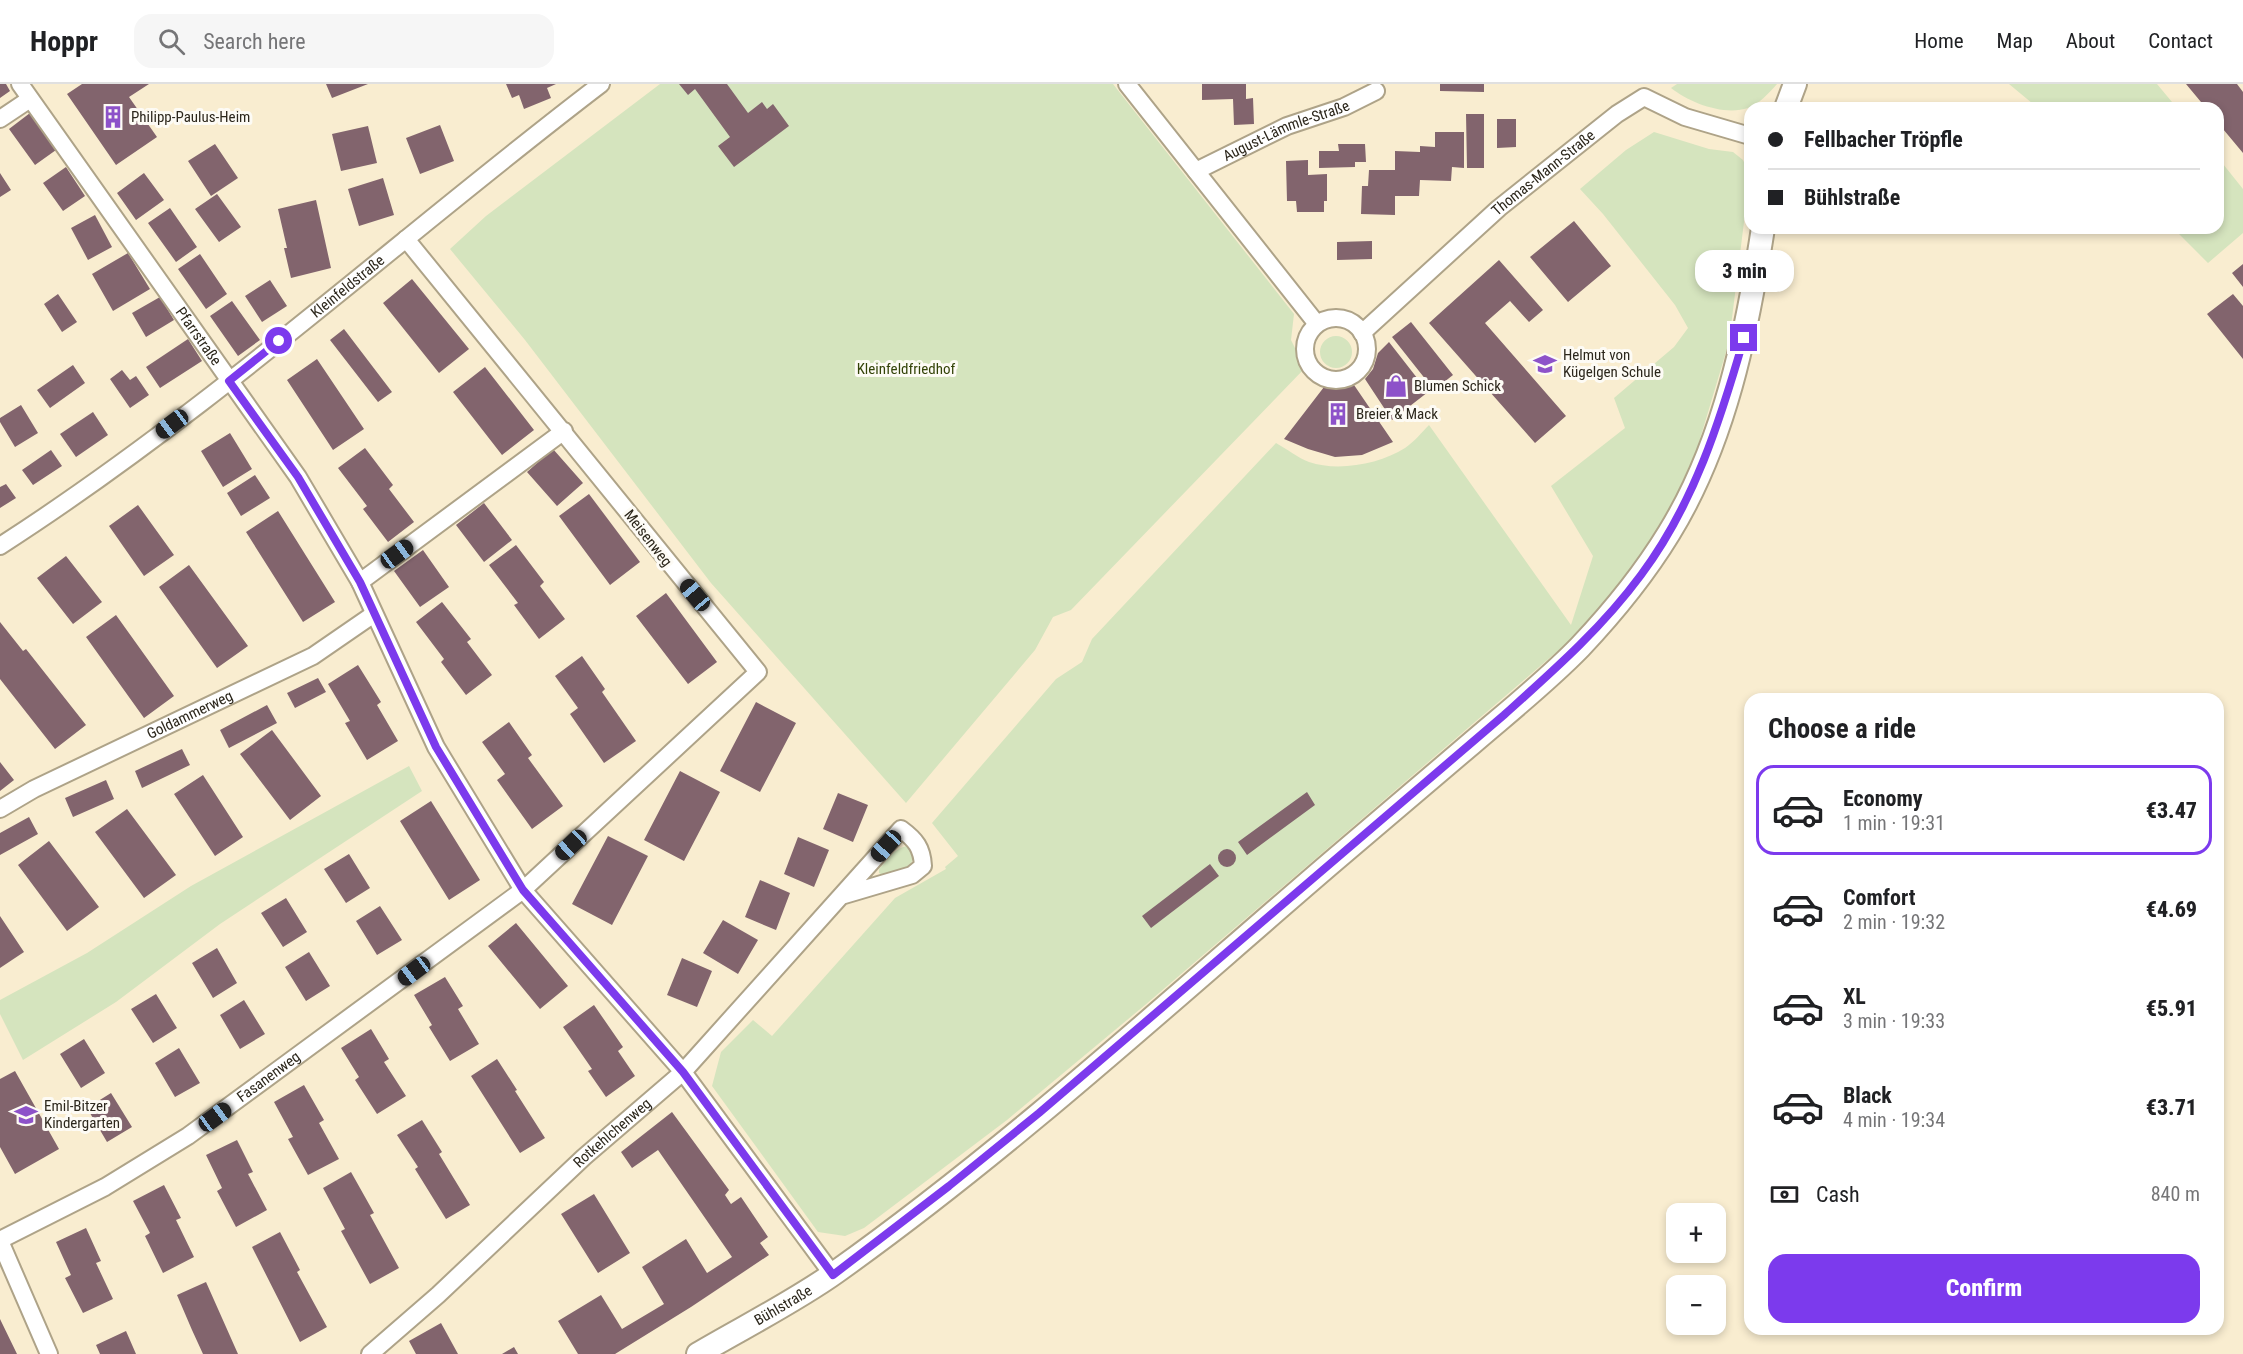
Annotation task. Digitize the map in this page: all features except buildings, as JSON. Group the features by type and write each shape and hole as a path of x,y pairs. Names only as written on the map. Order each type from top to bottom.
{"main road":[{"path":"1788,102 1795,84"},
{"name":"Bühlstraße","path":"698,1354 833,1275 949,1186 1039,1113 1504,715 1579,647 1641,575 1671,530 1697,478 1723,412 1744,338 1762,234"}],"street":[{"name":"Pfarrstraße","path":"20,84 298,477 360,582 436,747 523,890 683,1072 833,1275"},
{"name":"Kleinfeldstraße","path":"0,546 45,518 229,381 601,84"},
{"path":"1127,84 1317,324"},
{"name":"August-Lämmle-Straße","path":"1196,171 1287,126 1344,107 1376,91"},
{"name":"Thomas-Mann-Straße","path":"1362,333 1499,208 1617,114 1644,97 1685,117 1744,134"},
{"path":"0,119 30,99"},
{"name":"Meisenweg","path":"406,239 758,672 523,890"},
{"path":"1345,319 1358,327 1362,333 1366,342 1366,353 1364,363 1358,372 1343,380 1327,380 1311,369 1306,360 1306,339 1317,324 1326,320 1345,319"},
{"path":"360,582 564,431"},
{"name":"Goldammerweg","path":"0,809 34,789 314,656 374,614"},
{"name":"Rotkehlchenweg","path":"370,1354 438,1295 584,1157 683,1072 905,824 922,853 923,866 912,874 841,896"},
{"name":"Fasanenweg","path":"0,1240 105,1187 188,1136 523,890"},
{"path":"0,1240 50,1354"}],"green space":[{"name":"Kleinfeldfriedhof","path":"660,84 1113,84 1294,314 1291,340 1305,368 1071,610 1053,617 1035,650 906,803 711,583 525,340 450,249 486,216"},
{"path":"1677,84 1777,84 1764,98 1758,102 1744,102 1744,109 1739,110 1708,107 1688,99 1671,88"},
{"path":"2009,84 2157,84 2172,102 2031,102"},
{"path":"1654,132 1709,149 1733,152 1744,162 1744,222 1729,342 1697,449 1673,503 1630,572 1581,631 1145,1005 1007,1120 864,1228 845,1236 818,1232 712,1086 721,1052 753,1020 772,1036 895,898 946,869 945,867 958,856 932,823 1056,679 1082,662 1092,639 1276,443 1309,462 1320,465 1358,465 1395,454 1415,440 1429,425 1571,625 1593,556 1551,486 1625,428 1614,398 1674,347 1688,328 1675,305 1603,214 1580,189 1626,150"},
{"path":"2224,165 2243,189 2243,233 2208,263 2179,234 2224,234"},
{"path":"1336,336 1347,341 1352,352 1347,363 1336,368 1325,363 1320,352 1325,341"},
{"path":"409,766 422,791 220,924 116,1002 23,1060 0,1014 0,1000 87,953 191,886"},
{"path":"908,846 914,850 914,856 909,865 900,871 884,876 879,873 879,869 892,855"}],"place":[{"name":"Philipp-Paulus-Heim","path":"113,117"},
{"name":"Helmut von Kügelgen Schule","path":"1545,364"},
{"name":"Blumen Schick","path":"1396,386"},
{"name":"Breier & Mack","path":"1338,414"},
{"name":"Emil-Bitzer Kindergarten","path":"26,1115"}],"route":[{"path":"279,341 229,381 298,477 360,582 436,747 523,890 683,1072 833,1275 1039,1113 1504,715 1579,647 1641,575 1671,530 1697,478 1723,412 1744,338"}]}
